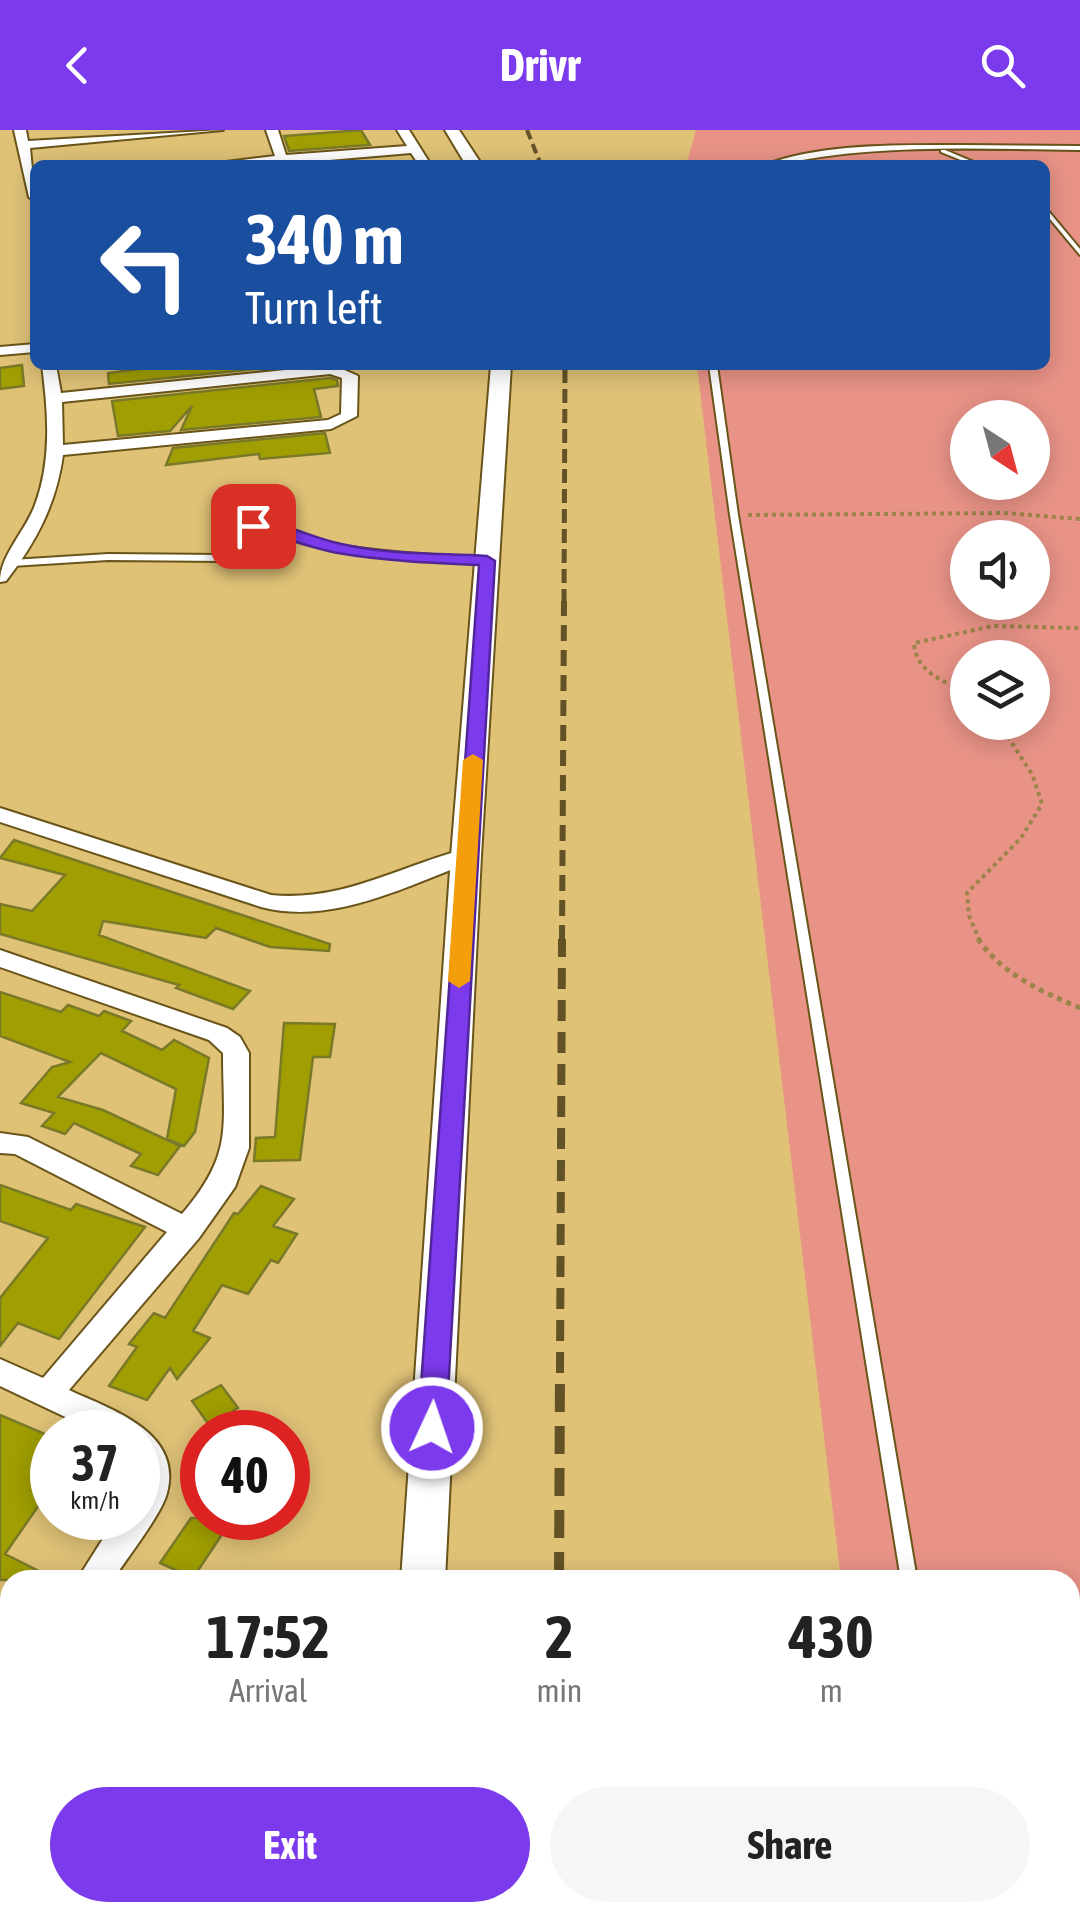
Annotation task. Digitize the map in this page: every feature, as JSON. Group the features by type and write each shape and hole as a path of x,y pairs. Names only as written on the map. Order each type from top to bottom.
{"street":[{"path":"20,130 30,167"},
{"path":"23,145 150,132 217,130"},
{"path":"272,130 282,160 413,149"},
{"path":"403,130 421,160"},
{"path":"452,130 471,160"},
{"path":"0,351 30,348"},
{"path":"6,570 38,520 52,486 58,452 51,370"},
{"path":"169,370 172,384"},
{"path":"56,398 340,370 350,376 348,416 331,424 58,452"},
{"path":"424,1570 466,856 501,370"},
{"path":"0,815 298,908 330,904 466,856"},
{"path":"0,958 218,1034 236,1052 236,1148 221,1187 189,1230 48,1394"},
{"path":"0,1143 19,1144 189,1230"},
{"path":"0,1372 81,1410"},
{"path":"100,1570 120,1540"}],"lane":[{"path":"936,148 966,160"},
{"path":"792,160 840,150 1080,148"},
{"path":"1050,215 1080,253"},
{"path":"714,370 734,515 907,1570"},
{"path":"6,570 108,557 225,558 244,548 240,533 253,526 269,526 336,548 487,561"}],"path":[{"path":"734,515 1005,513 1080,520"},
{"path":"950,683 930,673 915,657 914,644 993,626 1080,628"},
{"path":"1009,740 1038,785 1042,804 1030,828 967,893 967,917 982,949 1007,971 1080,1008"}],"shaded area":[{"path":"696,130 1080,130 1080,1570 840,1570 698,370 1050,370 1050,160 687,160"}],"building":[{"path":"361,130 370,145 289,151 284,136"},
{"path":"22,365 24,386 0,389 0,368"},
{"path":"132,370 247,370 109,384 108,373"},
{"path":"337,380 338,386 314,389 321,417 181,430 192,406 170,431 118,436 112,401"},
{"path":"325,433 330,453 260,459 259,454 166,465 173,448"},
{"path":"14,840 330,944 329,951 270,947 216,928 206,938 103,921 99,935 250,991 233,1009 176,988 179,985 0,934 0,904 32,911 65,875 0,858"},
{"path":"0,992 61,1012 68,1005 99,1016 104,1011 131,1021 122,1031 162,1050 174,1040 209,1058 195,1132 184,1146 167,1139 176,1089 101,1053 58,1097 103,1110 180,1146 158,1175 131,1166 141,1154 74,1123 65,1134 42,1126 54,1113 21,1103 52,1067 70,1062 0,1036"},
{"path":"284,1023 335,1024 330,1057 313,1057 300,1160 254,1161 256,1138 275,1137"},
{"path":"0,1185 71,1210 76,1204 145,1227 59,1339 18,1323 0,1346 0,1298 48,1238 0,1221"},
{"path":"261,1186 294,1199 273,1226 297,1234 278,1263 271,1260 248,1294 222,1285 193,1331 210,1338 177,1379 170,1368 147,1400 109,1386 137,1347 129,1344 154,1313 165,1318 234,1213 238,1214"},
{"path":"221,1385 238,1408 198,1410 192,1401"},
{"path":"0,1415 30,1428 30,1518 5,1554 37,1570 0,1570"},
{"path":"180,1534 180,1540 218,1540 198,1570 175,1570 160,1563"}],"railway":[{"path":"527,130 539,160"},
{"path":"564,603 565,370"},
{"path":"562,941 564,601"},
{"path":"560,1373 562,939"},
{"path":"559,1570 560,1370"}],"slow traffic":[{"path":"459,981 473,760"}],"route":[{"path":"253,526 269,526 295,538 336,548 487,561 432,1428"}]}
